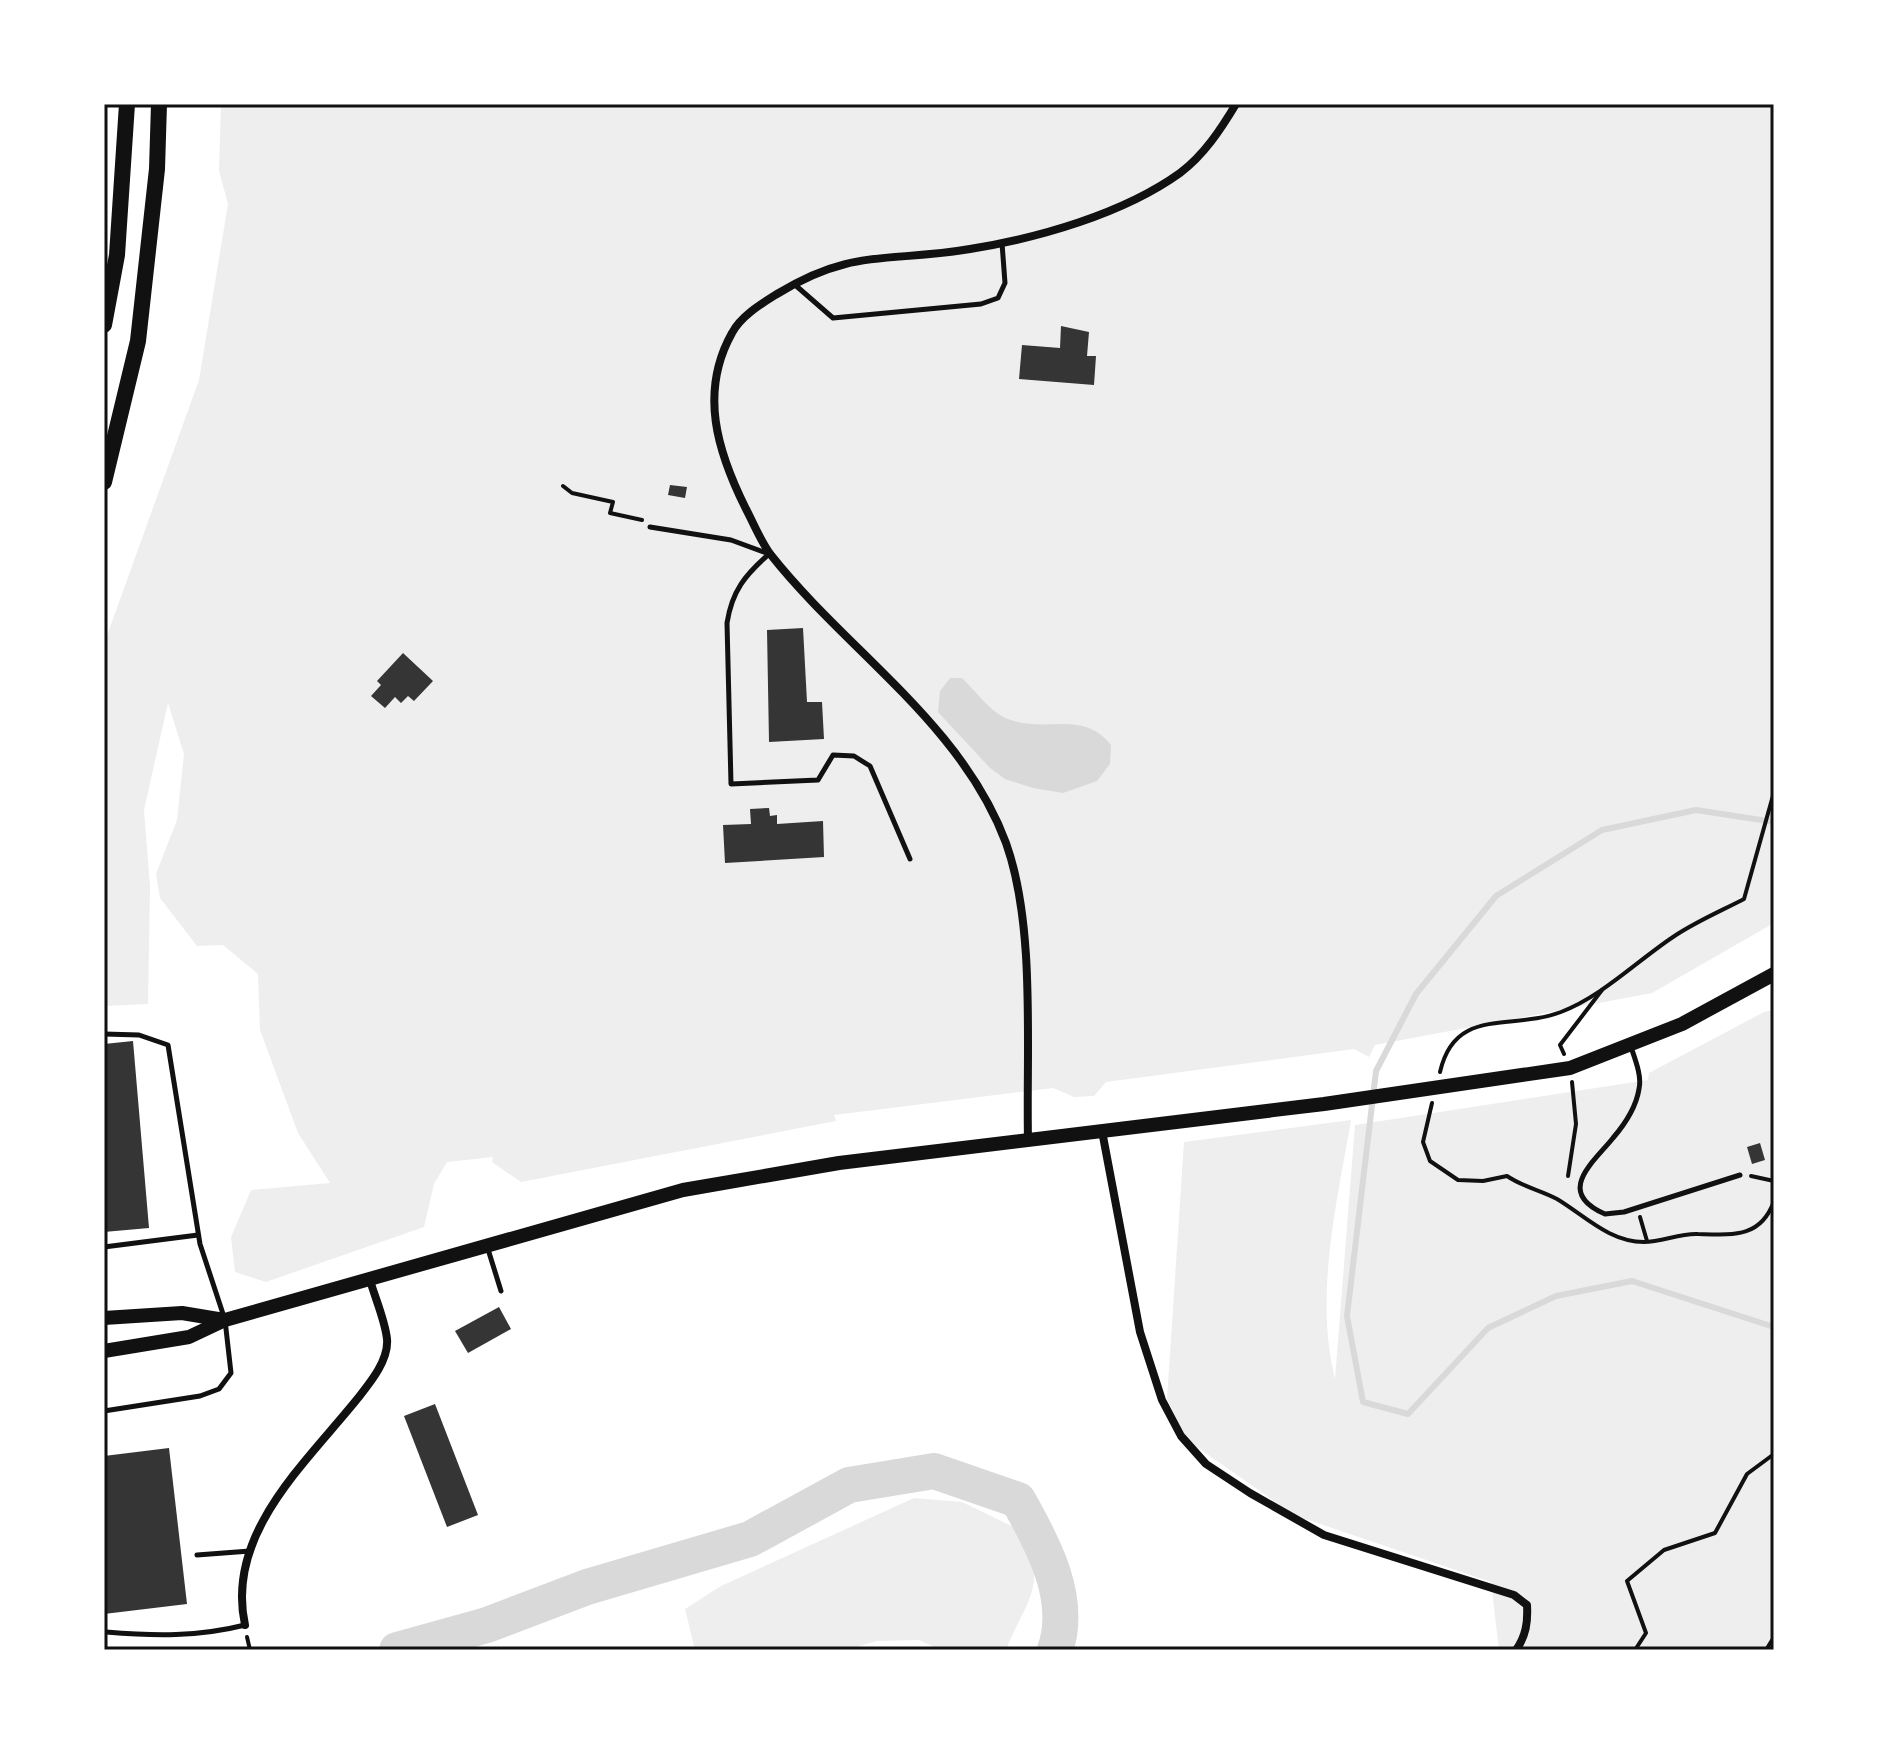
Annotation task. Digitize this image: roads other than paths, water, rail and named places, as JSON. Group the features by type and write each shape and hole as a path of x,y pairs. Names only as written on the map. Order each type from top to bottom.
{"main road":[{"path":"104,325 117,255 127,104"},
{"path":"104,482 138,341 157,169 159,104"},
{"path":"104,1351 189,1337 225,1320 683,1190 839,1163 1324,1104 1570,1068 1631,1047 1682,1024 1774,974"},
{"path":"104,1318 182,1313 225,1320"}],"street":[{"path":"1028,1140 1024,951 1020,901 1006,843 974,779 938,734 769,554 723,455 713,419 712,388 719,356 736,326 793,284 852,260 967,250 1087,219 1181,172 1217,135 1236,104"},
{"path":"1102,1131 1140,1332 1162,1400 1181,1436 1206,1464 1324,1535 1514,1595 1527,1605 1525,1638 1516,1650"},
{"path":"245,1625 241,1607 242,1573 270,1507 376,1375 388,1341 370,1280"}],"lane":[{"path":"793,284 833,318 981,304 998,298 1005,283 1002,243"},
{"path":"650,527 731,540 769,554 743,578 731,599 727,623 731,784 818,780 833,755 854,756 870,766 910,859"},
{"path":"104,1034 139,1035 168,1045 198,1235 225,1320 231,1373 219,1389 200,1396 104,1411"},
{"path":"1631,1047 1640,1087 1635,1101 1621,1128 1582,1172 1581,1187 1593,1209 1605,1214 1638,1208 1740,1175"},
{"path":"104,1247 198,1235"},
{"path":"487,1245 501,1291"},
{"path":"197,1555 250,1551"},
{"path":"106,1632 169,1637 214,1633 245,1625"}],"waterway":[{"path":"1774,822 1696,810 1602,830 1496,896 1416,994 1376,1071 1347,1316 1363,1402 1408,1414 1488,1328 1556,1296 1632,1281 1774,1327"},
{"path":"397,1650 487,1625 587,1587 750,1539 849,1485 934,1471 1018,1500 1045,1553 1058,1592 1060,1631 1055,1650"}]}
